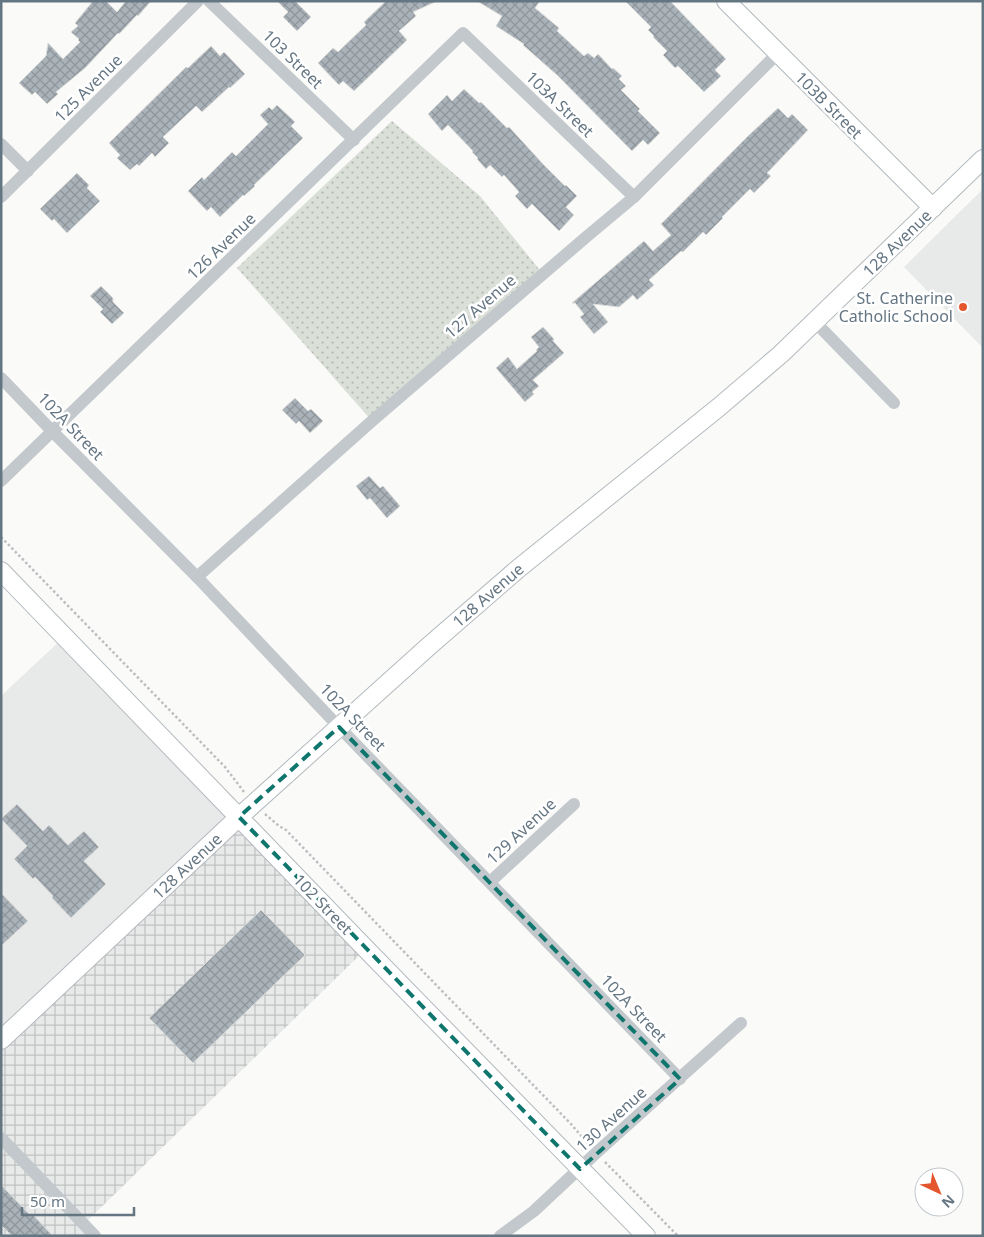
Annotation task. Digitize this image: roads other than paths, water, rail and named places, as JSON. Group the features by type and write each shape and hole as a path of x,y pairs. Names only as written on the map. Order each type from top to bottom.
{"street":[{"name":"125 Avenue","path":"1,197 198,1"},
{"name":"103 Street","path":"209,1 354,140"},
{"name":"103B Street","path":"726,1 933,208"},
{"name":"126 Avenue","path":"1,481 463,34"},
{"name":"103A Street","path":"463,34 634,198"},
{"name":"127 Avenue","path":"197,577 372,421 634,198 778,53"},
{"path":"1,144 28,171"},
{"name":"128 Avenue","path":"1,1040 254,804 429,646 512,575 719,407 781,354 983,159"},
{"path":"815,322 894,403"},
{"name":"102A Street","path":"1,378 197,577 339,727 680,1079"},
{"name":"102 Street","path":"1,571 646,1236"},
{"name":"129 Avenue","path":"490,882 574,804"},
{"name":"130 Avenue","path":"500,1236 534,1211 741,1023"},
{"path":"1,1138 96,1236"}],"place":[{"name":"St. Catherine Catholic School","path":"963,307"}]}
